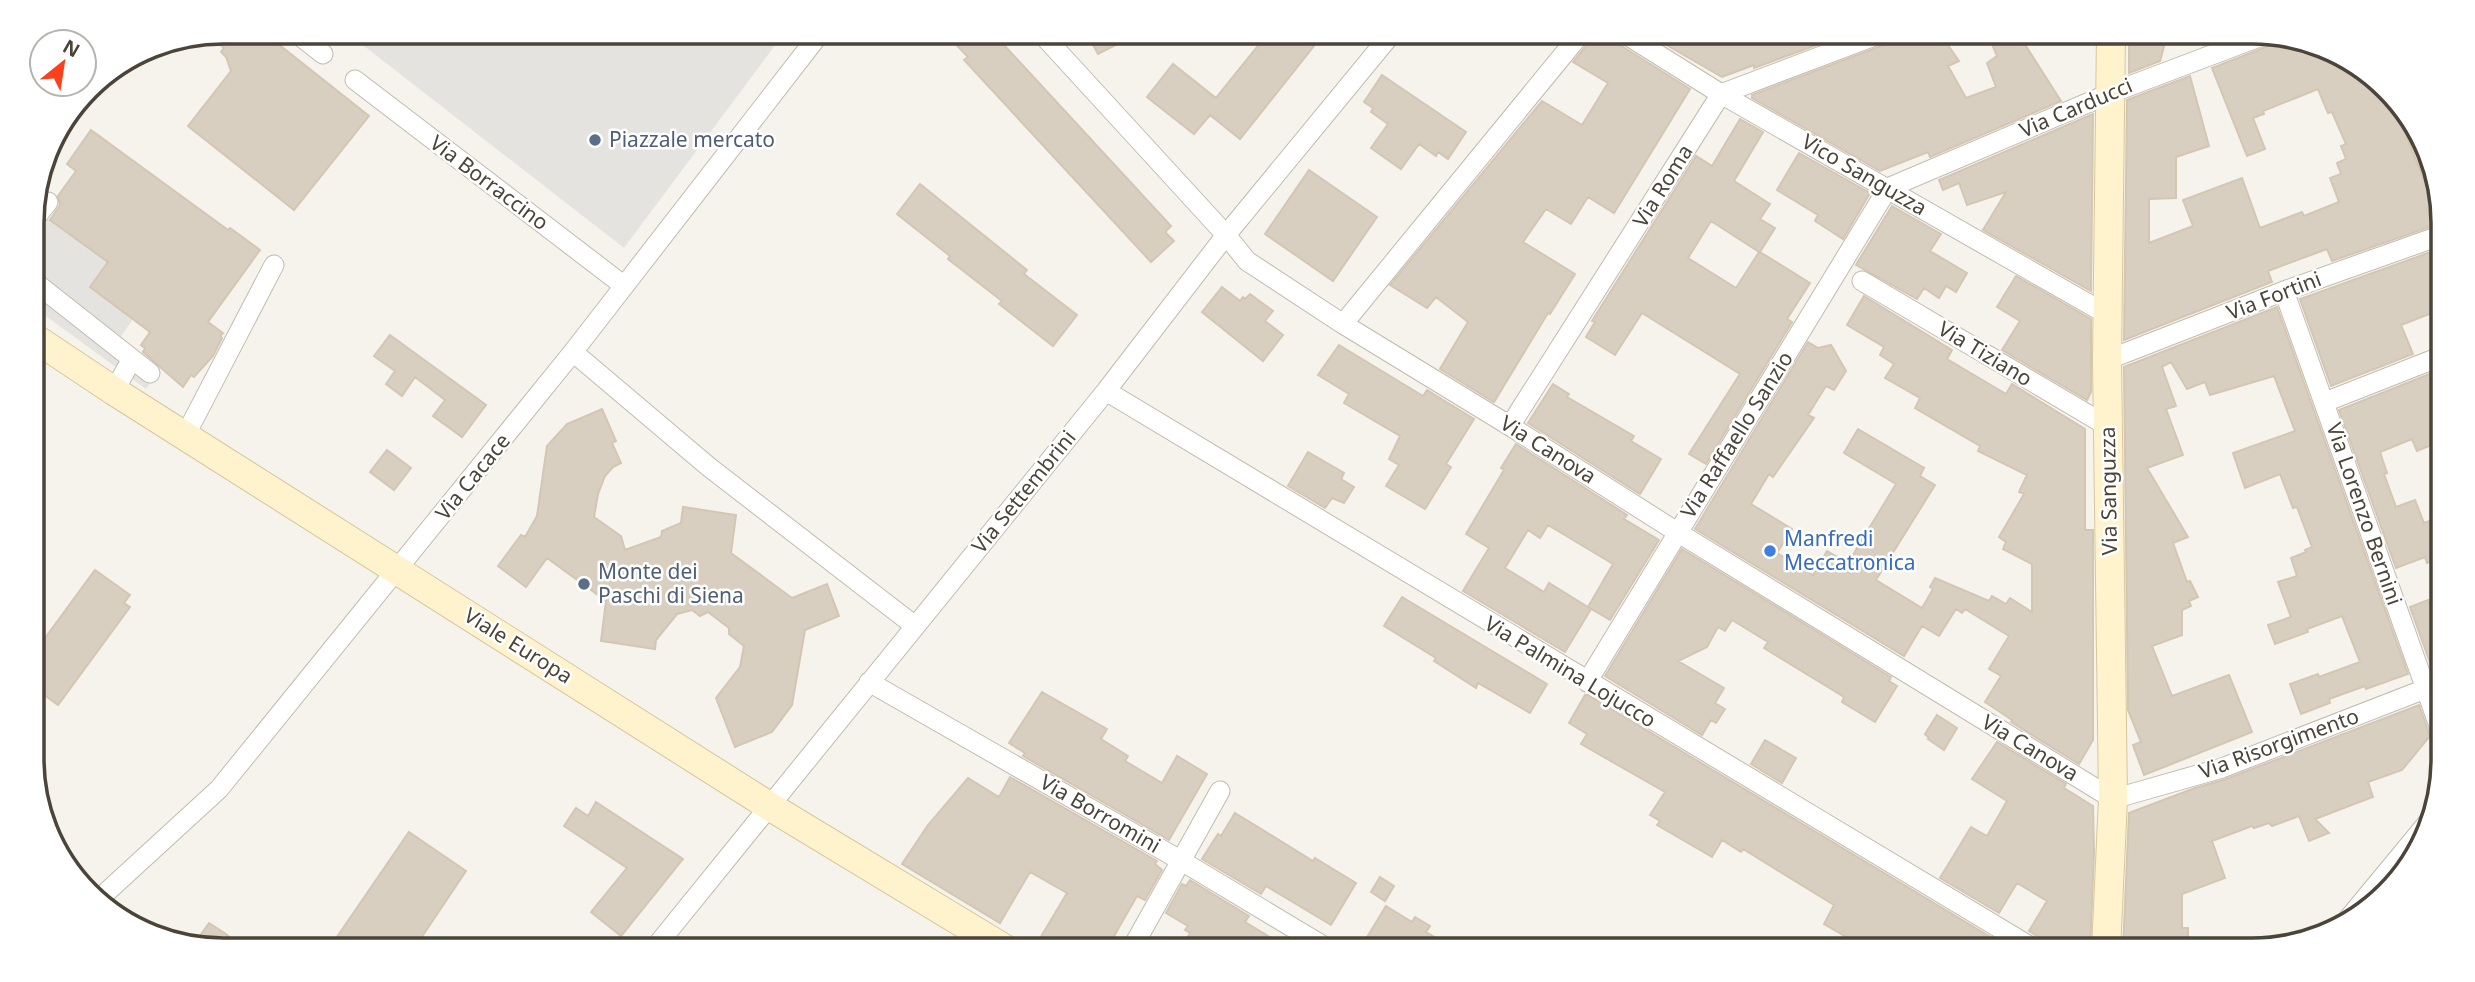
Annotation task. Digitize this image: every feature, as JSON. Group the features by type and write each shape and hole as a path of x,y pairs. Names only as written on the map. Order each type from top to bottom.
{"street":[{"path":"310,44 323,54"},
{"name":"Via Cacace","path":"105,894 219,789 573,352 812,44"},
{"name":"Via Canova","path":"1051,44 1247,261 1676,532 2113,799"},
{"name":"Via Settembrini","path":"663,938 1105,391 1226,235 1383,44"},
{"path":"1343,324 1572,44"},
{"name":"Vico Sanguzza","path":"1641,44 1721,94 2108,315"},
{"path":"1721,94 1853,44"},
{"name":"Via Sanguzza","path":"2107,938 2113,799 2107,360 2111,44"},
{"name":"Via Carducci","path":"1888,188 2111,93 2241,44"},
{"name":"Via Borraccino","path":"355,80 624,285"},
{"name":"Via Roma","path":"1510,426 1721,94"},
{"name":"Via Raffaello Sanzio","path":"1587,682 1888,188"},
{"path":"44,207 48,202"},
{"name":"Via Fortini","path":"2107,360 2431,239"},
{"path":"184,436 274,265"},
{"name":"Via Tiziano","path":"1862,281 2109,427"},
{"path":"44,289 150,373"},
{"name":"Via Lorenzo Bernini","path":"2284,292 2431,677"},
{"name":"Viale Europa","path":"44,344 184,436 769,806 987,938"},
{"path":"573,352 709,467 915,626"},
{"path":"114,391 132,359"},
{"path":"2325,402 2431,360"},
{"name":"Via Palmina Lojucco","path":"1105,391 2016,938"},
{"name":"Via Borromini","path":"869,682 1181,860 1310,938"},
{"name":"Via Risorgimento","path":"2113,799 2222,768 2431,686"},
{"path":"1138,938 1220,791"},
{"path":"2364,898 2409,845"}],"shaded area":[{"name":"Piazzale mercato","path":"361,44 776,44 624,248"},
{"path":"46,196 54,201 44,216"},
{"path":"44,216 108,262 90,287 133,319 118,341 158,371 146,389 44,315"}],"building":[{"path":"220,44 278,44 369,116 294,210 188,126 231,71 221,52 224,48"},
{"path":"956,44 1003,44 1171,226 1165,232 1174,241 1151,262 964,60 968,57"},
{"path":"1093,44 1118,44 1098,54"},
{"path":"1259,44 1314,46 1240,139 1210,115 1194,134 1147,97 1173,64 1216,98"},
{"path":"1588,44 1618,44 1690,89 1614,213 1588,197 1571,224 1546,209 1523,242 1575,274 1494,402 1440,369 1468,322 1436,297 1427,308 1390,285 1542,101 1582,125 1608,83 1573,62"},
{"path":"1665,44 1819,44 1754,68 1754,65 1722,77"},
{"path":"1886,44 1947,44 1959,61 1948,66 1966,98 1996,87 1987,63 1997,56 1992,44 2025,44 2061,101 1930,157 1928,152 1880,171 1752,98 1752,95"},
{"path":"2129,44 2165,44 2160,61 2129,73"},
{"path":"2271,45 2310,53 2331,62 2352,74 2379,96 2403,127 2428,191 2431,226 2332,261 2327,249 2268,271 2272,282 2124,340 2127,100 2190,76 2209,146 2176,157 2176,198 2149,199 2149,243 2193,226 2183,200 2242,178 2260,228 2302,212 2304,216 2339,202 2330,178 2341,174 2337,163 2346,159 2341,146 2346,144 2318,89 2263,111 2264,114 2253,118 2265,149 2247,156 2212,68"},
{"path":"1382,75 1466,132 1448,159 1438,152 1436,156 1419,144 1401,169 1371,148 1388,124 1371,112 1373,108 1364,102"},
{"path":"2093,114 2091,291 1983,230 2006,192 1967,205 1959,183 1943,190 1939,180"},
{"path":"1740,119 1763,132 1734,181 1770,204 1760,219 1775,228 1760,252 1810,283 1787,319 1792,322 1706,464 1689,454 1740,374 1642,313 1615,355 1586,337 1595,322 1592,321 1696,156 1712,166","holes":["1711,221 1759,252 1736,288 1688,258"]},
{"path":"91,130 228,230 230,228 260,250 208,322 223,333 213,356 194,377 191,375 183,387 143,352 145,348 141,345 150,332 90,287 108,262 50,220 60,205 58,196 76,171 67,164"},
{"path":"1799,153 1870,193 1843,239 1815,221 1818,215 1777,190"},
{"path":"1309,170 1377,217 1333,281 1265,234"},
{"path":"920,184 1027,270 1024,274 1077,315 1053,346 999,304 1002,301 948,259 950,256 897,214"},
{"path":"1892,206 1941,234 1930,251 1967,273 1956,292 1946,286 1939,298 1924,288 1917,299 1856,265"},
{"path":"2431,252 2431,313 2401,325 2413,354 2331,386 2300,299"},
{"path":"2016,276 2091,319 2091,392 2087,400 2002,350 2020,321 1997,307"},
{"path":"1222,287 1240,301 1250,294 1273,311 1265,321 1283,335 1263,361 1202,312"},
{"path":"1864,296 1952,350 1947,359 2006,394 2012,384 2085,429 2085,530 2093,530 2093,740 2079,764 2011,722 2012,720 1985,702 2001,676 1989,669 2009,636 1965,609 1962,613 1956,609 1939,636 1922,626 1904,656 1695,529 1808,342 1818,348 1831,345 1846,371 1834,390 1826,386 1808,415 1814,418 1773,477 1769,474 1751,504 1792,529 1777,553 1813,575 1827,551 1848,563 1896,484 1844,453 1858,429 1924,468 1920,476 1935,485 1876,580 1922,608 1933,589 1930,587 1935,578 1989,601 1992,596 2006,604 2010,598 2032,612 2032,564 2003,549 2006,542 1999,537 2024,494 2019,492 2027,475 1978,451 1980,446 1915,408 1920,398 1885,378 1894,364 1880,355 1884,347 1847,325"},
{"path":"2277,307 2408,674 2329,699 2330,703 2301,714 2290,684 2360,662 2342,616 2275,644 2268,625 2291,617 2278,582 2297,576 2291,558 2312,547 2297,507 2293,508 2280,474 2245,488 2233,453 2295,431 2274,376 2210,395 2205,382 2187,389 2171,362 2162,367 2176,406 2166,409 2183,455 2147,468 2188,537 2173,543 2187,582 2190,581 2198,597 2189,601 2191,606 2182,610 2182,635 2152,646 2172,696 2229,675 2252,732 2144,775 2133,745 2141,742 2128,710 2124,367"},
{"path":"390,335 486,405 462,437 433,416 445,400 415,377 402,396 386,384 395,371 374,356"},
{"path":"1339,345 1423,396 1427,390 1474,419 1446,464 1451,467 1425,509 1386,486 1399,465 1389,459 1400,436 1344,403 1349,394 1318,375"},
{"path":"2431,373 2431,445 2417,451 2412,439 2380,452 2387,473 2384,474 2396,507 2415,500 2424,523 2431,520 2431,562 2427,563 2425,557 2396,568 2339,410"},
{"path":"1553,384 1569,394 1567,397 1634,436 1631,441 1661,459 1640,494 1528,423"},
{"path":"602,409 616,441 612,443 621,463 605,476 594,517 621,536 625,550 661,537 662,531 681,523 683,507 736,515 731,553 792,598 827,584 839,616 805,630 792,705 772,732 735,747 716,698 740,667 744,646 729,634 729,628 708,612 700,616 692,610 677,614 656,640 655,649 601,641 606,601 547,558 526,587 498,566 521,535 525,537 537,516 547,446 567,424"},
{"path":"1516,444 1627,515 1624,519 1659,540 1610,620 1588,607 1613,564 1548,525 1540,538 1528,530 1505,568 1544,592 1549,583 1591,609 1565,652 1463,591 1489,548 1466,534 1504,470 1501,468"},
{"path":"387,450 411,468 394,490 370,472"},
{"path":"1308,452 1344,473 1341,479 1354,487 1344,503 1332,498 1325,508 1288,486"},
{"path":"1682,549 1891,677 1889,681 1897,686 1875,722 1842,702 1844,697 1764,648 1768,642 1732,620 1725,631 1718,627 1707,647 1678,661 1724,688 1715,703 1725,709 1716,723 1711,720 1702,735 1605,676"},
{"path":"95,570 130,595 124,603 130,607 58,705 44,695 44,639"},
{"path":"1402,597 1547,684 1530,713 1478,683 1476,688 1434,661 1436,658 1384,626"},
{"path":"2428,600 2431,608 2431,665 2410,607"},
{"path":"1042,692 1107,729 1101,739 1128,756 1125,761 1162,783 1177,756 1207,774 1169,840 1023,756 1025,753 1009,743"},
{"path":"1585,695 1588,695 1992,938 1848,938 1824,924 1834,905 1743,849 1741,852 1722,840 1712,857 1657,825 1660,821 1650,815 1665,792 1581,744 1587,734 1569,723"},
{"path":"2419,705 2430,736 2402,770 2368,782 2373,797 2315,819 2329,833 2309,841 2299,816 2272,826 2269,823 2254,828 2252,826 2212,841 2225,878 2182,894 2182,928 2188,928 2188,938 2124,938 2129,813"},
{"path":"1937,715 1957,728 1944,750 1925,734"},
{"path":"1765,740 1796,758 1782,783 1751,764"},
{"path":"1997,742 2066,784 2064,788 2093,806 2090,938 2040,938 2029,931 2047,901 2017,883 1999,913 1940,878 1971,827 1987,836 2007,801 1972,779"},
{"path":"1010,777 1157,861 1155,864 1162,870 1145,900 1137,896 1113,938 1040,938 1067,893 1030,872 1000,923 902,864 928,825 968,778 999,797"},
{"path":"596,802 683,859 621,936 591,912 627,868 564,826 576,808 588,816"},
{"path":"1235,813 1313,861 1315,858 1356,883 1331,925 1266,886 1261,894 1202,859"},
{"path":"409,832 466,871 421,938 336,938"},
{"path":"1380,877 1394,886 1385,901 1371,892"},
{"path":"1190,880 1249,916 1245,922 1271,938 1187,938 1190,933 1185,930 1188,926 1166,913 1182,884 1186,886"},
{"path":"1386,906 1412,922 1415,917 1430,926 1426,932 1436,938 1367,938"},
{"path":"209,923 230,938 211,938 200,937"}],"place":[{"name":"Piazzale mercato","path":"595,140"},
{"name":"Manfredi Meccatronica","path":"1770,551"},
{"name":"Monte dei Paschi di Siena","path":"584,584"}]}
